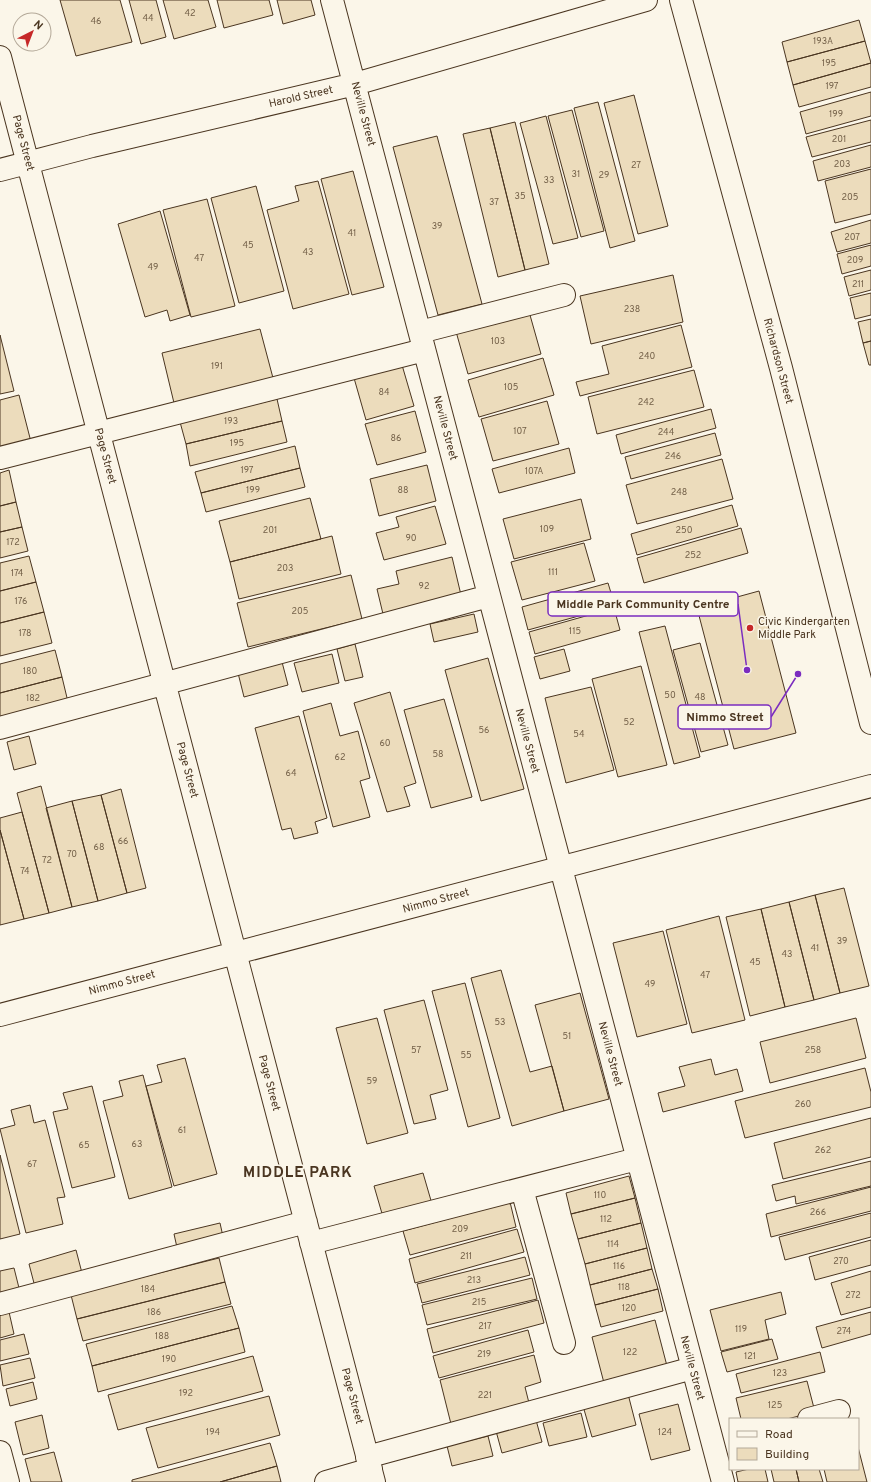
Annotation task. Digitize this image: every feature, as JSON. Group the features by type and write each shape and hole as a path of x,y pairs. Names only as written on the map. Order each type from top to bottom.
{"street":[{"name":"Neville Street","path":"332,0 693,1368 721,1442 722,1482"},
{"name":"Harold Street","path":"0,170 100,144 355,84 646,0"},
{"name":"Richardson Street","path":"682,0 781,368 871,723"},
{"name":"Page Street","path":"0,57 371,1469"},
{"path":"0,458 99,432 422,341 564,295"},
{"path":"0,728 489,596"},
{"name":"Nimmo Street","path":"0,1015 871,786"},
{"path":"312,1243 637,1159"},
{"path":"522,1189 564,1343"},
{"path":"0,1304 306,1222"},
{"path":"326,1482 693,1368"},
{"path":"813,1418 839,1411"},
{"path":"0,1452 8,1482"}],"building":[{"path":"60,0 120,0 132,42 76,56"},
{"path":"129,0 156,0 166,37 141,44"},
{"path":"163,0 208,0 216,27 174,39"},
{"path":"217,0 269,0 273,15 224,28"},
{"path":"277,0 311,0 315,15 283,24"},
{"path":"859,20 865,41 787,62 782,42"},
{"path":"865,41 871,63 793,85 787,62"},
{"path":"871,63 871,87 799,107 793,85"},
{"path":"871,92 871,116 806,134 800,112"},
{"path":"634,95 668,226 638,234 604,103"},
{"path":"598,102 635,241 610,248 574,108"},
{"path":"572,110 604,231 581,237 548,116"},
{"path":"546,116 578,238 553,244 520,123"},
{"path":"871,120 871,142 812,157 806,137"},
{"path":"515,122 549,264 525,270 490,128"},
{"path":"490,128 525,270 498,277 463,134"},
{"path":"437,136 482,304 438,315 393,147"},
{"path":"871,145 871,167 818,181 813,161"},
{"path":"871,169 871,214 835,223 825,181"},
{"path":"353,171 384,287 352,295 321,179"},
{"path":"318,181 349,294 293,309 267,210 299,201 295,186"},
{"path":"256,186 284,291 239,303 211,198"},
{"path":"207,199 235,306 191,317 163,210"},
{"path":"160,211 190,315 170,321 167,310 145,317 118,224"},
{"path":"871,220 871,243 837,252 831,232"},
{"path":"871,245 871,266 842,274 837,254"},
{"path":"871,270 871,290 849,296 844,277"},
{"path":"673,275 683,322 591,344 580,296"},
{"path":"871,293 871,315 855,319 850,298"},
{"path":"528,308 541,354 468,374 455,328"},
{"path":"871,319 871,341 863,343 858,322"},
{"path":"681,325 692,367 580,396 576,382 609,374 602,346"},
{"path":"260,329 273,378 174,403 162,353"},
{"path":"0,335 14,391 0,394"},
{"path":"871,341 871,365 869,365 863,343"},
{"path":"543,358 554,395 479,417 468,380"},
{"path":"402,365 414,406 366,420 354,378"},
{"path":"694,370 704,407 597,434 588,397"},
{"path":"19,395 31,442 0,450 0,400"},
{"path":"277,399 282,421 186,444 180,422"},
{"path":"547,401 559,444 493,461 481,419"},
{"path":"711,409 716,428 621,454 616,435"},
{"path":"415,411 426,452 377,465 365,424"},
{"path":"282,421 287,442 190,466 186,444"},
{"path":"715,433 721,455 631,479 625,457"},
{"path":"295,446 300,468 201,493 195,472"},
{"path":"569,448 575,473 499,493 492,469"},
{"path":"722,459 733,499 637,524 626,485"},
{"path":"427,465 436,501 379,516 370,479"},
{"path":"300,468 305,487 206,512 201,493"},
{"path":"9,470 16,502 0,506 0,473"},
{"path":"310,498 321,539 230,562 219,521"},
{"path":"581,499 591,539 514,559 503,519"},
{"path":"16,502 22,527 0,532 0,506"},
{"path":"732,505 738,526 637,555 631,534"},
{"path":"435,506 446,544 384,560 376,533 399,527 396,517"},
{"path":"22,527 28,551 0,558 0,532"},
{"path":"741,528 748,553 644,583 637,558"},
{"path":"332,536 341,574 239,599 230,562"},
{"path":"584,543 595,581 522,600 511,562"},
{"path":"29,556 36,582 0,591 0,563"},
{"path":"452,557 461,595 383,614 377,589 399,584 396,571"},
{"path":"351,575 362,619 248,647 237,603"},
{"path":"36,582 44,612 0,623 0,591"},
{"path":"608,583 615,606 528,630 522,607"},
{"path":"759,591 796,733 734,749 697,608"},
{"path":"614,608 620,630 535,654 529,632"},
{"path":"44,612 52,643 0,656 0,623"},
{"path":"474,614 478,632 434,642 430,624"},
{"path":"665,626 700,757 674,764 639,632"},
{"path":"700,643 728,745 701,752 673,650"},
{"path":"355,644 363,677 345,681 337,649"},
{"path":"564,649 570,671 540,679 534,657"},
{"path":"55,650 62,677 0,693 0,664"},
{"path":"332,654 339,683 302,692 294,663"},
{"path":"488,658 524,789 481,801 445,670"},
{"path":"282,662 288,685 244,697 238,673"},
{"path":"641,666 667,765 618,777 592,679"},
{"path":"62,677 68,702 0,720 0,693"},
{"path":"591,687 614,770 566,783 545,698"},
{"path":"390,692 416,783 404,787 410,806 387,812 354,703"},
{"path":"444,699 472,797 431,808 404,710"},
{"path":"331,703 340,736 358,731 370,778 360,781 370,817 333,827 303,711"},
{"path":"299,716 327,818 315,822 318,833 294,839 291,828 282,830 255,728"},
{"path":"29,736 36,764 14,770 7,742"},
{"path":"41,786 72,907 49,913 17,793"},
{"path":"121,789 146,888 127,893 101,795"},
{"path":"101,795 127,893 98,901 72,801"},
{"path":"72,801 98,901 72,907 46,808"},
{"path":"22,812 49,913 24,919 0,830 0,818"},
{"path":"0,830 24,919 0,925"},
{"path":"844,888 869,986 840,993 815,895"},
{"path":"815,895 840,993 814,1000 789,902"},
{"path":"789,902 814,1000 785,1007 761,909"},
{"path":"761,909 785,1007 750,1016 726,917"},
{"path":"719,916 745,1020 692,1033 666,930"},
{"path":"663,931 687,1024 637,1037 613,943"},
{"path":"501,970 530,1072 552,1066 564,1111 512,1126 471,978"},
{"path":"465,983 500,1118 468,1127 432,991"},
{"path":"580,993 609,1099 564,1111 535,1005"},
{"path":"424,1000 448,1090 430,1095 436,1119 414,1124 384,1010"},
{"path":"377,1018 408,1133 367,1144 336,1028"},
{"path":"856,1018 866,1058 770,1083 760,1042"},
{"path":"185,1058 217,1174 174,1186 146,1086 162,1082 157,1065"},
{"path":"711,1059 715,1075 737,1069 743,1091 663,1112 658,1093 685,1086 679,1067"},
{"path":"865,1068 871,1092 871,1107 745,1138 735,1101"},
{"path":"143,1075 172,1187 129,1199 103,1101 123,1096 119,1081"},
{"path":"92,1086 115,1177 72,1188 53,1112 68,1109 63,1093"},
{"path":"30,1105 34,1123 45,1120 65,1197 57,1198 63,1224 26,1233 0,1129 15,1125 11,1110"},
{"path":"871,1118 871,1157 783,1179 774,1143"},
{"path":"0,1155 20,1234 0,1239"},
{"path":"871,1161 871,1186 796,1204 795,1196 776,1201 772,1185"},
{"path":"423,1173 432,1204 383,1217 374,1186"},
{"path":"629,1176 635,1198 571,1214 566,1193"},
{"path":"871,1187 871,1211 771,1237 766,1214"},
{"path":"635,1198 641,1223 578,1239 571,1214"},
{"path":"510,1202 516,1227 410,1255 403,1231"},
{"path":"871,1213 871,1237 785,1260 779,1237"},
{"path":"220,1223 224,1241 178,1252 174,1234"},
{"path":"641,1223 647,1248 585,1264 578,1239"},
{"path":"517,1229 524,1252 415,1283 409,1259"},
{"path":"871,1240 871,1265 815,1280 809,1257"},
{"path":"647,1248 652,1269 590,1285 585,1264"},
{"path":"76,1250 82,1273 35,1287 29,1264"},
{"path":"525,1257 530,1275 422,1303 417,1284"},
{"path":"219,1258 225,1282 77,1319 71,1295"},
{"path":"14,1268 20,1292 0,1297 0,1271"},
{"path":"652,1269 658,1289 595,1305 590,1285"},
{"path":"871,1271 871,1307 841,1315 831,1283"},
{"path":"532,1278 537,1299 427,1325 422,1305"},
{"path":"225,1282 231,1304 83,1341 77,1319"},
{"path":"658,1289 663,1311 601,1327 595,1305"},
{"path":"781,1292 786,1314 765,1320 769,1339 721,1351 710,1310"},
{"path":"538,1300 544,1323 433,1353 427,1329"},
{"path":"232,1306 239,1328 92,1366 86,1344"},
{"path":"9,1312 14,1334 0,1338 0,1315"},
{"path":"871,1312 871,1334 822,1348 816,1327"},
{"path":"655,1320 667,1366 604,1383 592,1337"},
{"path":"239,1328 245,1352 98,1392 92,1366"},
{"path":"528,1330 534,1352 439,1378 433,1356"},
{"path":"24,1334 29,1354 0,1361 0,1340"},
{"path":"772,1339 778,1359 727,1372 721,1352"},
{"path":"820,1352 825,1372 741,1393 736,1374"},
{"path":"534,1355 541,1382 525,1387 529,1403 451,1424 440,1380"},
{"path":"253,1356 263,1391 118,1430 108,1395"},
{"path":"30,1358 35,1378 3,1386 0,1365"},
{"path":"807,1381 815,1412 791,1418 741,1418 736,1398"},
{"path":"33,1382 37,1399 10,1406 6,1389"},
{"path":"628,1394 636,1425 592,1437 583,1406"},
{"path":"269,1396 280,1435 158,1468 146,1428"},
{"path":"678,1404 690,1450 651,1460 639,1414"},
{"path":"581,1413 587,1437 549,1446 543,1423"},
{"path":"42,1415 49,1448 23,1455 15,1422"},
{"path":"536,1420 542,1442 502,1453 496,1431"},
{"path":"488,1436 493,1456 452,1466 447,1446"},
{"path":"270,1443 277,1466 220,1482 132,1482 132,1480"},
{"path":"859,1451 867,1482 827,1482 824,1470 859,1470"},
{"path":"54,1452 62,1482 31,1482 25,1459"},
{"path":"277,1466 281,1482 220,1482"},
{"path":"745,1470 765,1470 768,1482 738,1482 736,1472"},
{"path":"771,1470 796,1470 799,1482 774,1482"},
{"path":"796,1470 819,1470 823,1482 799,1482"}],"place":[{"name":"Civic Kindergarten Middle Park","path":"750,628"},
{"name":"Middle Park Community Centre","path":"747,670"},
{"name":"Nimmo Street","path":"798,674"}],"district":[{"name":"MIDDLE PARK","path":"298,1173"}]}
